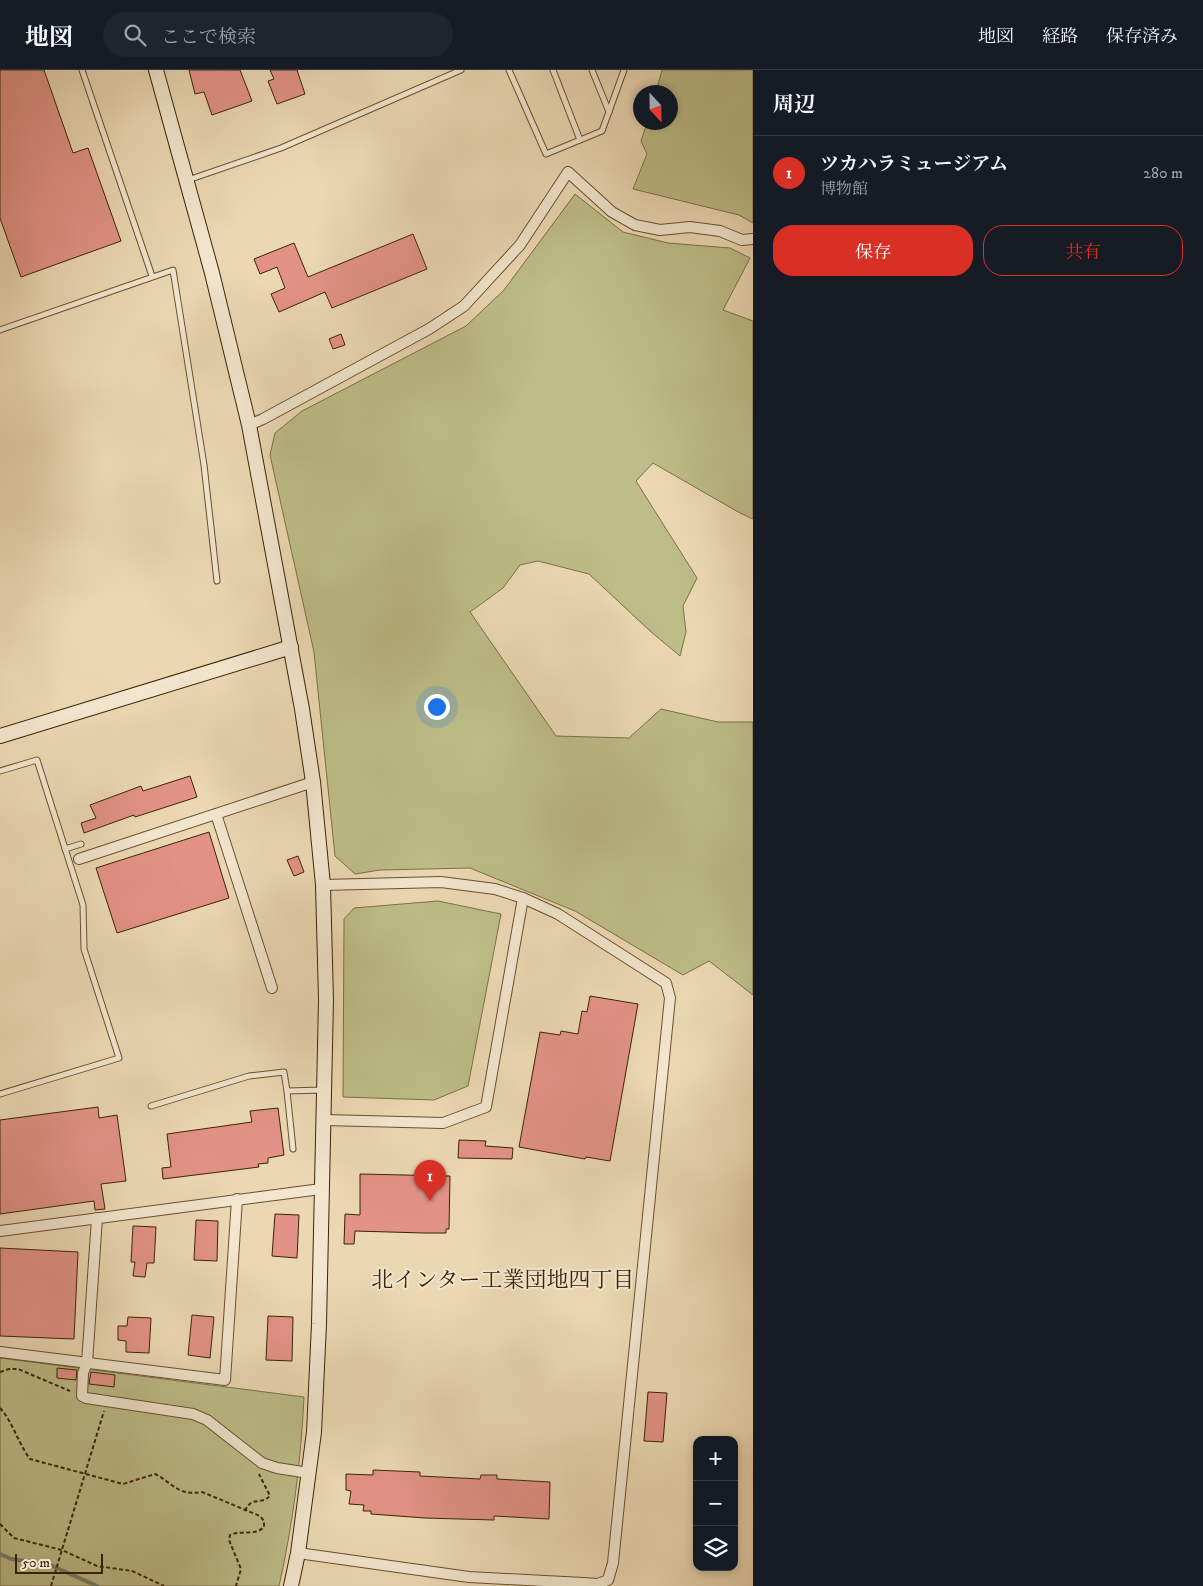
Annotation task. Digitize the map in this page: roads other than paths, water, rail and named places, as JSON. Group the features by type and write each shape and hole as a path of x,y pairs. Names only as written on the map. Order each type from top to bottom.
{"street":[{"path":"156,70 188,180 249,425 302,708 313,782 323,886 326,1000 320,1324 314,1432 298,1552 291,1586"},
{"path":"249,425 429,329 464,306 520,245 568,172 612,212 635,225 660,230 690,227 720,231 742,240 753,239"},
{"path":"0,736 291,647"},
{"path":"79,859 313,782"},
{"path":"216,814 272,988"},
{"path":"298,1552 469,1577 598,1584 608,1580 613,1563 670,998 666,983 558,914 523,898 494,889 442,882 323,886"},
{"path":"324,1120 442,1123 486,1107 523,898"},
{"path":"0,1231 322,1189"},
{"path":"0,1352 225,1380 237,1199"},
{"path":"97,1218 87,1363 83,1374 82,1396 107,1402 193,1414 207,1420 262,1463 276,1468 309,1473"}],"lane":[{"path":"82,70 152,276"},
{"path":"188,180 281,148 461,70"},
{"path":"510,70 546,154 602,131 624,70"},
{"path":"553,70 580,140"},
{"path":"592,70 610,112"},
{"path":"0,330 173,270 204,465 217,581"},
{"path":"0,771 37,760 83,905 84,948 119,1058 0,1094"},
{"path":"65,849 81,844"},
{"path":"151,1106 249,1076 284,1072 293,1149"},
{"path":"287,1091 324,1090"}],"waterway":[{"path":"0,1554 11,1559 48,1564 97,1586"}],"place":[{"name":"ツカハラミュージアム","path":"430,1201"}],"district":[{"name":"北インター工業団地四丁目","path":"503,1280"}]}
